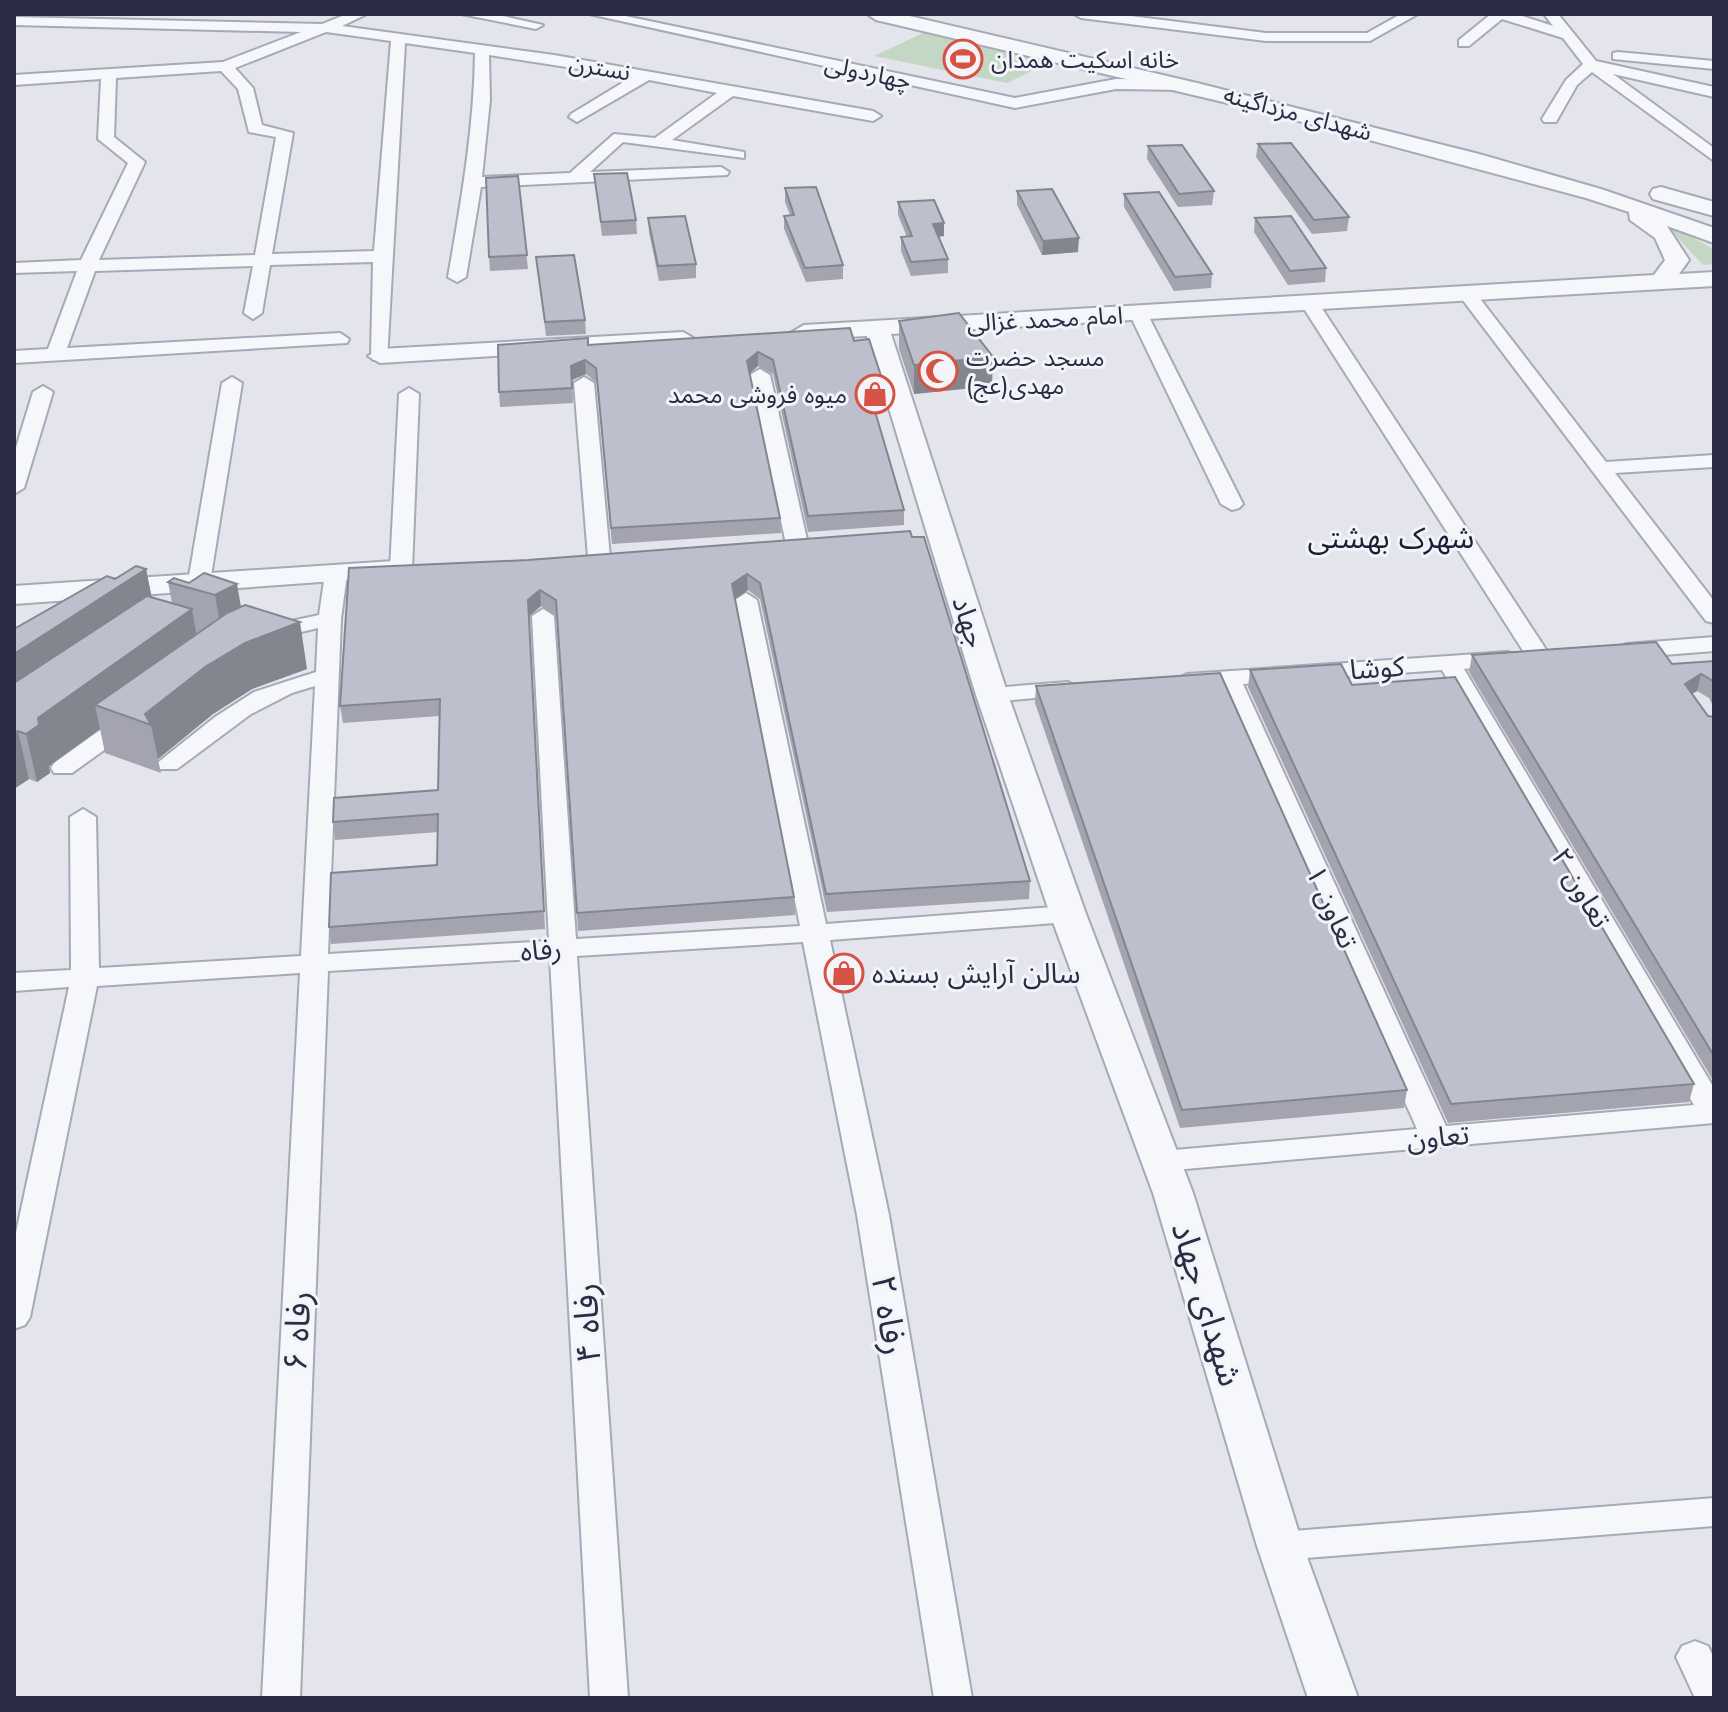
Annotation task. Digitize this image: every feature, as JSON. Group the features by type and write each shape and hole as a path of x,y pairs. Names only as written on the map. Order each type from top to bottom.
{"street":[{"path":"14,80 225,66 360,14"},
{"path":"468,14 536,25"},
{"name":"چهاردولی","path":"596,14 1015,103 1116,84 1189,85"},
{"name":"شهدای مزداگینه","path":"876,14 1189,85 1602,194 1714,236"},
{"name":"شهدای مزداگینه","path":"928,14 1345,108 1714,209"},
{"path":"1081,14 1266,37 1370,37 1411,14"},
{"path":"1464,43 1500,14 1567,35"},
{"path":"1551,14 1586,58 1714,156"},
{"name":"نسترن","path":"14,21 327,28 647,75 873,116"},
{"path":"398,39 382,256 380,356 705,338"},
{"path":"457,277 473,182 482,100 482,50"},
{"path":"1586,58 1714,65"},
{"path":"1586,58 1714,92"},
{"path":"1550,119 1586,58"},
{"path":"225,66 245,88 255,129 285,133 253,313"},
{"path":"577,117 647,75"},
{"path":"55,355 88,265 137,162 106,139 109,76"},
{"path":"658,143 731,90"},
{"path":"576,176 620,137 738,155"},
{"path":"473,182 721,172"},
{"path":"1602,194 1664,234 1672,246 1677,260 1671,274 1660,284"},
{"path":"14,268 382,256"},
{"name":"امام محمد غزالی","path":"783,333 1714,279"},
{"path":"1660,284 1714,292"},
{"path":"1468,295 1714,616"},
{"path":"1310,304 1539,657"},
{"path":"1138,313 1232,504"},
{"name":"جهاد","path":"877,328 927,535 992,695 1068,914"},
{"path":"14,357 340,339"},
{"path":"760,375 797,544"},
{"path":"185,608 204,587 232,383"},
{"path":"584,383 599,557"},
{"path":"14,488 43,392"},
{"path":"401,570 409,394"},
{"path":"1602,468 1714,461"},
{"path":"767,546 826,542"},
{"path":"570,559 630,555"},
{"path":"14,595 204,587 432,568"},
{"name":"رفاه ۶","path":"281,1698 330,619 336,574"},
{"name":"رفاه ۲","path":"746,600 873,1215 953,1698"},
{"name":"رفاه ۴","path":"543,616 609,1698"},
{"path":"246,642 289,627 330,619"},
{"path":"1599,653 1714,644"},
{"name":"کوشا","path":"1165,682 1569,655"},
{"name":"تعاون ۲","path":"1449,663 1714,1113"},
{"path":"168,764 278,688 305,679 328,677"},
{"name":"تعاون ۱","path":"1228,678 1436,1137"},
{"path":"992,695 1086,688"},
{"path":"63,768 150,705"},
{"path":"14,1317 85,978 83,817"},
{"name":"رفاه","path":"14,982 815,933 1068,914"},
{"name":"شهدای جهاد","path":"1068,914 1162,1161 1280,1546 1333,1698"},
{"name":"تعاون","path":"1162,1161 1714,1113"},
{"path":"1280,1546 1714,1512"},
{"path":"1695,1657 1714,1698"}],"green space":[{"name":"خانه اسكيت همدان","path":"923,33 1050,62 1007,83 874,56"},
{"path":"1664,223 1714,249 1714,264 1703,265"}],"building":[{"path":"1291,143 1349,217 1314,220 1258,144"},
{"path":"1182,145 1214,191 1179,194 1148,146"},
{"path":"627,173 636,220 601,222 594,174"},
{"path":"518,176 527,255 489,257 486,178"},
{"path":"816,187 843,265 805,268 784,216 794,215 785,188"},
{"path":"1052,189 1079,238 1043,241 1017,191"},
{"path":"1159,192 1212,274 1175,277 1124,194"},
{"path":"934,200 944,223 933,224 948,259 911,262 901,237 912,236 898,202"},
{"path":"685,216 696,264 658,266 648,218"},
{"path":"1291,216 1326,268 1290,271 1255,218"},
{"path":"574,255 585,320 545,322 536,257"},
{"path":"959,313 993,357 914,365 899,321"},
{"path":"850,328 854,341 869,339 883,382 867,384 904,510 808,516 773,360 758,352 747,361 780,518 611,528 596,368 585,360 571,366 572,388 499,392 498,345 588,338 588,345"},
{"path":"910,531 912,537 924,537 1030,881 826,894 760,583 747,574 732,584 794,897 577,913 556,600 540,590 528,600 544,911 329,927 331,873 437,865 438,814 333,822 334,798 438,790 440,699 340,706 349,568 528,560"},
{"path":"136,566 146,569 14,654 14,629 107,576 115,579"},
{"path":"204,573 237,584 215,595 168,582 174,578 189,583"},
{"path":"147,596 192,609 38,718 39,725 26,734 14,733 14,683"},
{"path":"245,605 300,622 245,643 205,667 145,714 151,725 95,705 227,613"},
{"path":"1656,642 1672,664 1714,661 1714,683 1701,674 1685,684 1708,716 1714,717 1714,1056 1472,655"},
{"path":"1341,664 1352,685 1455,677 1694,1084 1451,1104 1250,670"},
{"path":"1220,673 1407,1090 1182,1110 1036,686"}],"place":[{"name":"خانه اسكيت همدان","path":"963,59"},
{"name":"مسجد حضرت مهدی(عج)","path":"938,371"},
{"name":"میوه فروشی محمد","path":"875,394"},
{"name":"سالن آرایش بسنده","path":"844,973"}],"district":[{"name":"شهرک بهشتی","path":"1391,537"}]}
